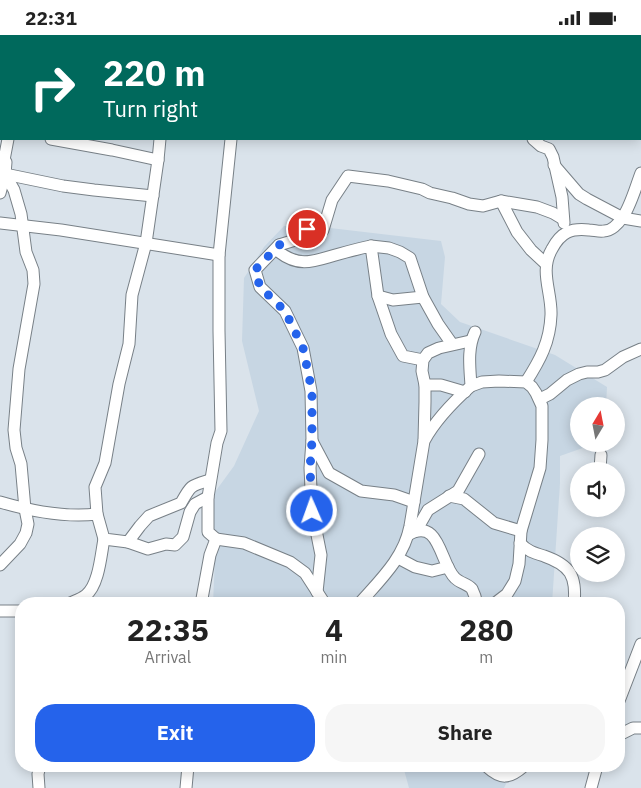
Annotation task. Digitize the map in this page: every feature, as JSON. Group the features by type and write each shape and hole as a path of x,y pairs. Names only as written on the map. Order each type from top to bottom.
{"street":[{"path":"0,565 20,544 28,524 21,464 16,448 14,430 19,369 34,284 33,270 26,252 23,225 14,190 5,168 4,160 8,140"},
{"path":"57,140 158,160"},
{"path":"84,597 91,590 99,569 104,539 97,514 95,487 105,463 119,384 129,344 132,295 146,243 160,140"},
{"path":"231,140 219,255 221,431 210,480 208,532 216,539 244,543 290,561 305,573 320,597"},
{"path":"534,140 541,146 549,149 553,157 562,197 563,219 566,232"},
{"path":"554,165 579,193 587,199 623,218 641,221"},
{"path":"0,193 5,168"},
{"path":"5,168 86,189 153,196"},
{"path":"526,382 537,365 549,336 551,315 550,293 545,275 546,264 552,247 566,232 574,229 604,231 612,228 623,218 641,173"},
{"path":"317,593 321,555 312,511 310,468 312,391 303,348 285,311 260,287 255,270 279,245 301,236 307,229 323,230 332,200 348,175 388,181 422,189 469,204 483,206 501,201 537,207 563,219"},
{"path":"501,201 517,232 531,250 546,264"},
{"path":"0,223 61,230 219,255"},
{"path":"279,245 278,253 287,259 301,263 315,262 371,246 389,248 400,252 410,258 423,297 452,345"},
{"path":"371,246 378,297 391,334 403,356 423,359"},
{"path":"378,297 393,300 423,297"},
{"path":"412,533 414,503 424,441 423,359 428,353 439,348 472,337 468,389"},
{"path":"540,399 573,377 587,372 598,373 623,357 641,349"},
{"path":"424,441 438,421 468,389 482,382 526,382 540,399 542,417 540,468 521,531 519,565 515,581 503,597"},
{"path":"424,385 441,385 468,389"},
{"path":"312,441 328,473 361,491 394,495 414,503"},
{"path":"365,597 398,558 428,510 458,491 478,454"},
{"path":"600,462 601,455"},
{"path":"128,542 149,516 181,503 188,489 196,484 210,480"},
{"path":"449,496 464,499 494,523 521,531"},
{"path":"104,539 128,542 148,549 166,544 175,545 183,537 190,512 195,504 208,497"},
{"path":"0,502 25,509 61,514 82,516 97,514"},
{"path":"412,533 425,531 432,535 455,578 471,588 474,597"},
{"path":"202,597 210,555 216,539"},
{"path":"520,543 532,553 567,568 573,577 574,597"},
{"path":"398,558 415,567 432,571 448,567"},
{"path":"0,611 15,611"},
{"path":"625,685 641,644"},
{"path":"625,732 633,728 641,728"},
{"path":"38,772 39,788"},
{"path":"186,788 187,772"},
{"path":"493,772 503,776 514,772"},
{"path":"590,788 595,772"}],"shaded area":[{"path":"284,226 330,228 441,241 445,257 441,304 460,322 555,355 607,387 606,397 570,397 570,452 560,456 552,597 213,597 215,557 213,517 215,492 234,466 259,411 242,341 244,278 264,247"},
{"path":"405,772 512,772 504,788 409,788"}],"route":[{"path":"307,229 301,236 279,245 255,270 260,287 285,311 303,348 312,391 310,468 312,511"}]}
